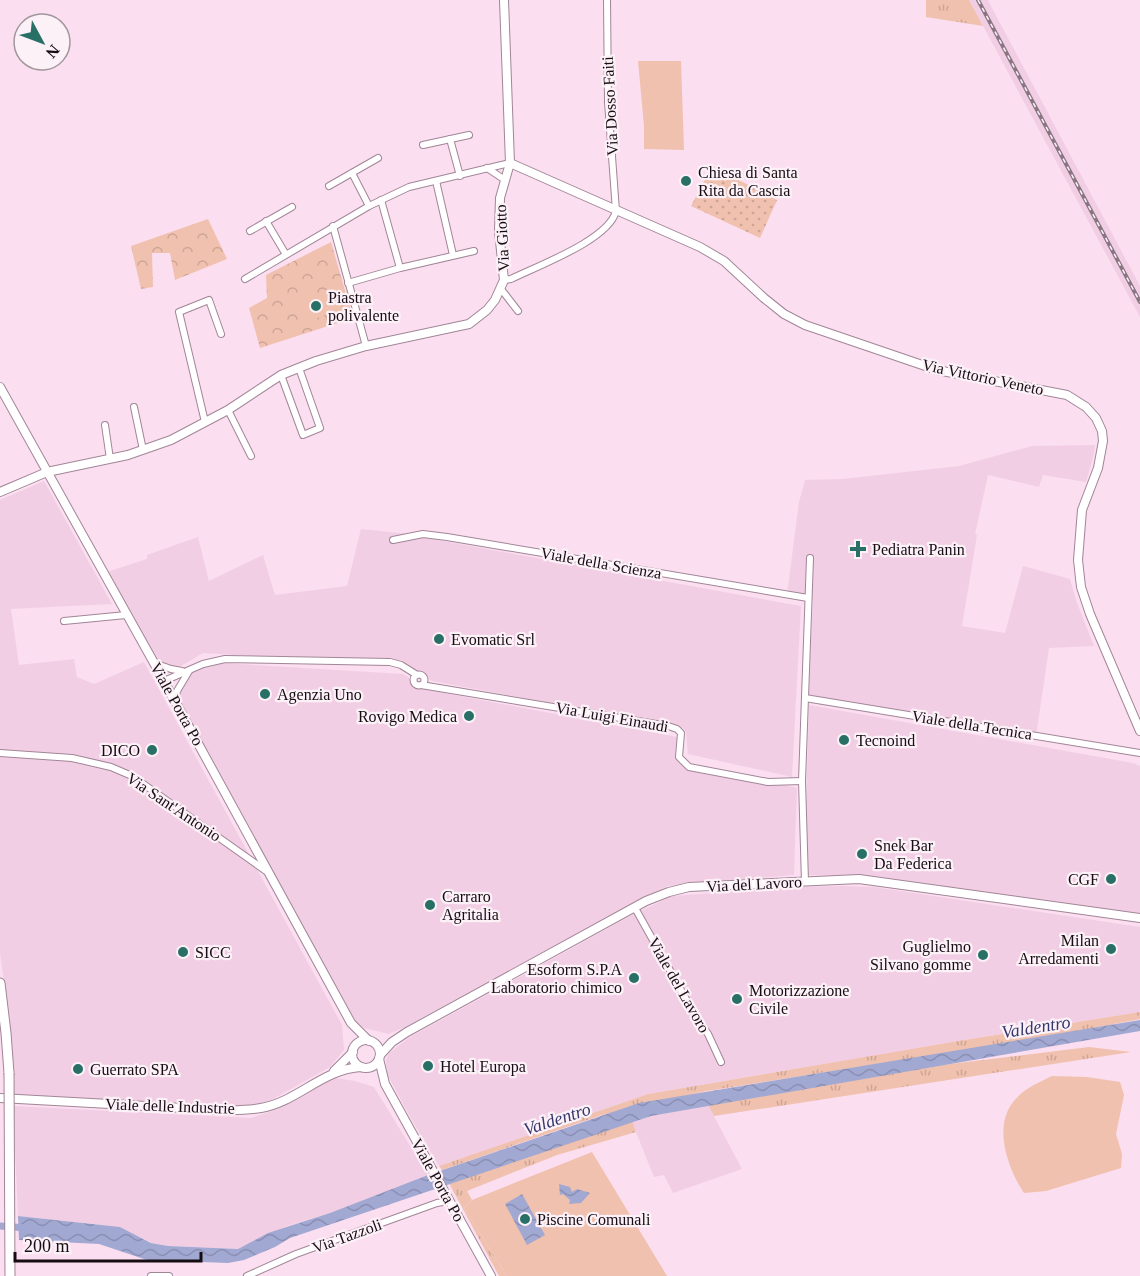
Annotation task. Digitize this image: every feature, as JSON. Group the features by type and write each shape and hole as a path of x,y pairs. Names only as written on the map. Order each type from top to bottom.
{"main road":[{"name":"Via Giotto","path":"0,492 46,472 110,459 171,440 228,410 281,375 366,346 469,324 486,310 503,284 500,198 510,163 504,0"},
{"name":"Via Vittorio Veneto","path":"510,163 699,247 723,261 784,314 805,325 937,370 1067,395 1086,407 1096,418 1102,430 1103,441 1098,468 1082,510 1078,560 1081,587 1090,614 1140,731"},
{"name":"Viale Porta Po","path":"0,387 351,1023 378,1048 385,1084 491,1276"},
{"name":"Via del Lavoro","path":"403,1035 658,896 689,887 859,879 1140,918"},
{"path":"0,983 9,1073 10,1276"},
{"name":"Viale Porta Po","path":"351,1023 353,1059 385,1084"},
{"path":"353,1050 362,1041 403,1035"},
{"path":"363,1067 372,1066 403,1035"},
{"name":"Viale delle Industrie","path":"0,1098 178,1107 255,1108 272,1105 292,1096 332,1073 353,1050"},
{"name":"Viale delle Industrie","path":"332,1073 363,1067"}],"street":[{"name":"Via Dosso Faiti","path":"607,0 608,102 616,211"},
{"path":"423,145 469,135"},
{"path":"450,139 460,176"},
{"path":"329,186 378,158"},
{"path":"244,279 333,226 409,187 510,163"},
{"path":"489,167 505,180"},
{"path":"352,173 369,206"},
{"path":"436,181 453,255"},
{"path":"381,200 400,268"},
{"path":"250,231 292,207"},
{"path":"518,311 503,284 584,244 614,219 616,211"},
{"path":"266,221 285,253"},
{"path":"333,226 366,346"},
{"path":"348,283 474,251"},
{"path":"205,422 179,312 209,300 221,334"},
{"path":"281,375 303,435 320,428 299,368"},
{"path":"134,407 143,450"},
{"path":"228,410 251,456"},
{"path":"105,425 110,459"},
{"name":"Viale della Scienza","path":"393,540 423,534 447,537 808,598"},
{"path":"805,882 802,781 810,558"},
{"path":"64,621 126,615"},
{"name":"Via Luigi Einaudi","path":"189,671 203,664 225,659 390,662 409,670 415,677 423,676 424,684 677,729 681,733 679,757 688,767 768,782 802,781"},
{"path":"154,663 171,669 189,671"},
{"path":"165,684 180,680 189,671"},
{"path":"175,701 177,691 189,671"},
{"name":"Viale della Tecnica","path":"805,698 1140,753"},
{"name":"Via Sant'Antonio","path":"0,753 72,758 111,767 132,776 269,873"},
{"name":"Viale del Lavoro","path":"635,908 696,1017 708,1034 721,1062"},
{"name":"Via Tazzoli","path":"247,1276 296,1254 437,1203 449,1201"},
{"path":"151,1276 169,1276"}],"shaded area":[{"path":"969,0 988,0 1140,286 1140,317"},
{"path":"1095,445 1086,482 1043,475 1039,487 988,475 975,534 977,535 962,626 1005,633 1023,566 1070,579 1094,646 1049,648 1036,736 808,696 813,601 810,598 787,594 799,502 805,480 843,479 959,466 1032,446"},
{"path":"44,481 112,604 11,609 19,665 74,659 77,677 94,684 144,662 342,1025 344,1050 330,1067 264,1104 232,1107 13,1095 11,1029 0,954 0,500"},
{"path":"361,529 428,536 432,539 801,606 792,777 688,754 686,732 683,728 432,681 405,665 203,653 164,676 107,572 147,559 147,555 198,537 209,581 263,555 275,595 347,586"},
{"path":"205,662 403,674 428,690 677,737 679,758 682,762 797,788 794,875 668,886 405,1027 389,1034 364,1028 352,1020 178,701 178,683 188,672"},
{"path":"809,705 1140,766 1140,916 875,876 804,875"},
{"path":"841,886 874,887 1140,927 1140,1012 648,1094 439,1166 387,1074 386,1060 389,1053 410,1037 634,914 672,896"},
{"path":"335,1078 374,1087 428,1175 330,1213 287,1226 238,1249 168,1246 152,1243 120,1227 18,1216 13,1106 251,1118 278,1109"},
{"path":"708,1105 742,1169 673,1193 664,1175 654,1177 632,1122"}],"green space":[{"path":"926,0 969,0 983,26 926,17"},
{"path":"638,61 681,61 684,150 644,149"},
{"path":"712,166 777,200 760,238 691,206"},
{"path":"208,219 227,259 175,280 170,253 152,253 153,287 141,289 131,246"},
{"path":"331,242 353,318 260,348 249,308 267,298 266,275"},
{"name":"Piastra polivalente","path":"333,288 340,310 300,324 292,302"},
{"path":"1140,1012 1140,1019 1047,1037 707,1091 602,1115 442,1170 439,1166 648,1094"},
{"path":"1089,1047 1131,1052 714,1116 708,1105 942,1065"},
{"path":"1052,1076 1087,1077 1120,1082 1124,1095 1116,1134 1122,1154 1121,1168 1046,1191 1024,1193 1008,1161 1003,1136 1004,1124 1007,1112 1021,1093"},
{"path":"632,1121 636,1132 557,1155 467,1191 472,1200 464,1208 507,1276 499,1276 449,1183"},
{"path":"592,1152 667,1276 507,1276 464,1208 472,1200"}],"water":[{"path":"1140,1020 1140,1031 651,1116 290,1238 244,1260 228,1263 147,1260 99,1244 19,1240 18,1216 120,1227 151,1243 168,1246 238,1249 268,1233 330,1213 428,1175 639,1103"},
{"path":"559,1184 570,1187 572,1192 577,1189 590,1193 581,1203 569,1204 570,1200 563,1194 560,1195"},
{"name":"Piscine Comunali","path":"522,1194 545,1235 527,1245 505,1204"}],"waterway":[{"name":"Valdentro","path":"0,1226 27,1228"}],"railway":[{"path":"978,0 1140,302"}],"place":[{"name":"Chiesa di Santa Rita da Cascia","path":"686,181"},
{"name":"Piastra polivalente","path":"316,306"},
{"name":"Pediatra Panin","path":"858,549"},
{"name":"Evomatic Srl","path":"439,639"},
{"name":"Agenzia Uno","path":"265,694"},
{"name":"Rovigo Medica","path":"469,716"},
{"name":"Tecnoind","path":"844,740"},
{"name":"DICO","path":"152,750"},
{"name":"Snek Bar Da Federica","path":"862,854"},
{"name":"CGF","path":"1111,879"},
{"name":"Carraro Agritalia","path":"430,905"},
{"name":"Milan Arredamenti","path":"1111,949"},
{"name":"SICC","path":"183,952"},
{"name":"Guglielmo Silvano gomme","path":"983,955"},
{"name":"Esoform S.P.A Laboratorio chimico","path":"634,978"},
{"name":"Motorizzazione Civile","path":"737,999"},
{"name":"Hotel Europa","path":"428,1066"},
{"name":"Guerrato SPA","path":"78,1069"},
{"name":"Piscine Comunali","path":"525,1219"}]}
